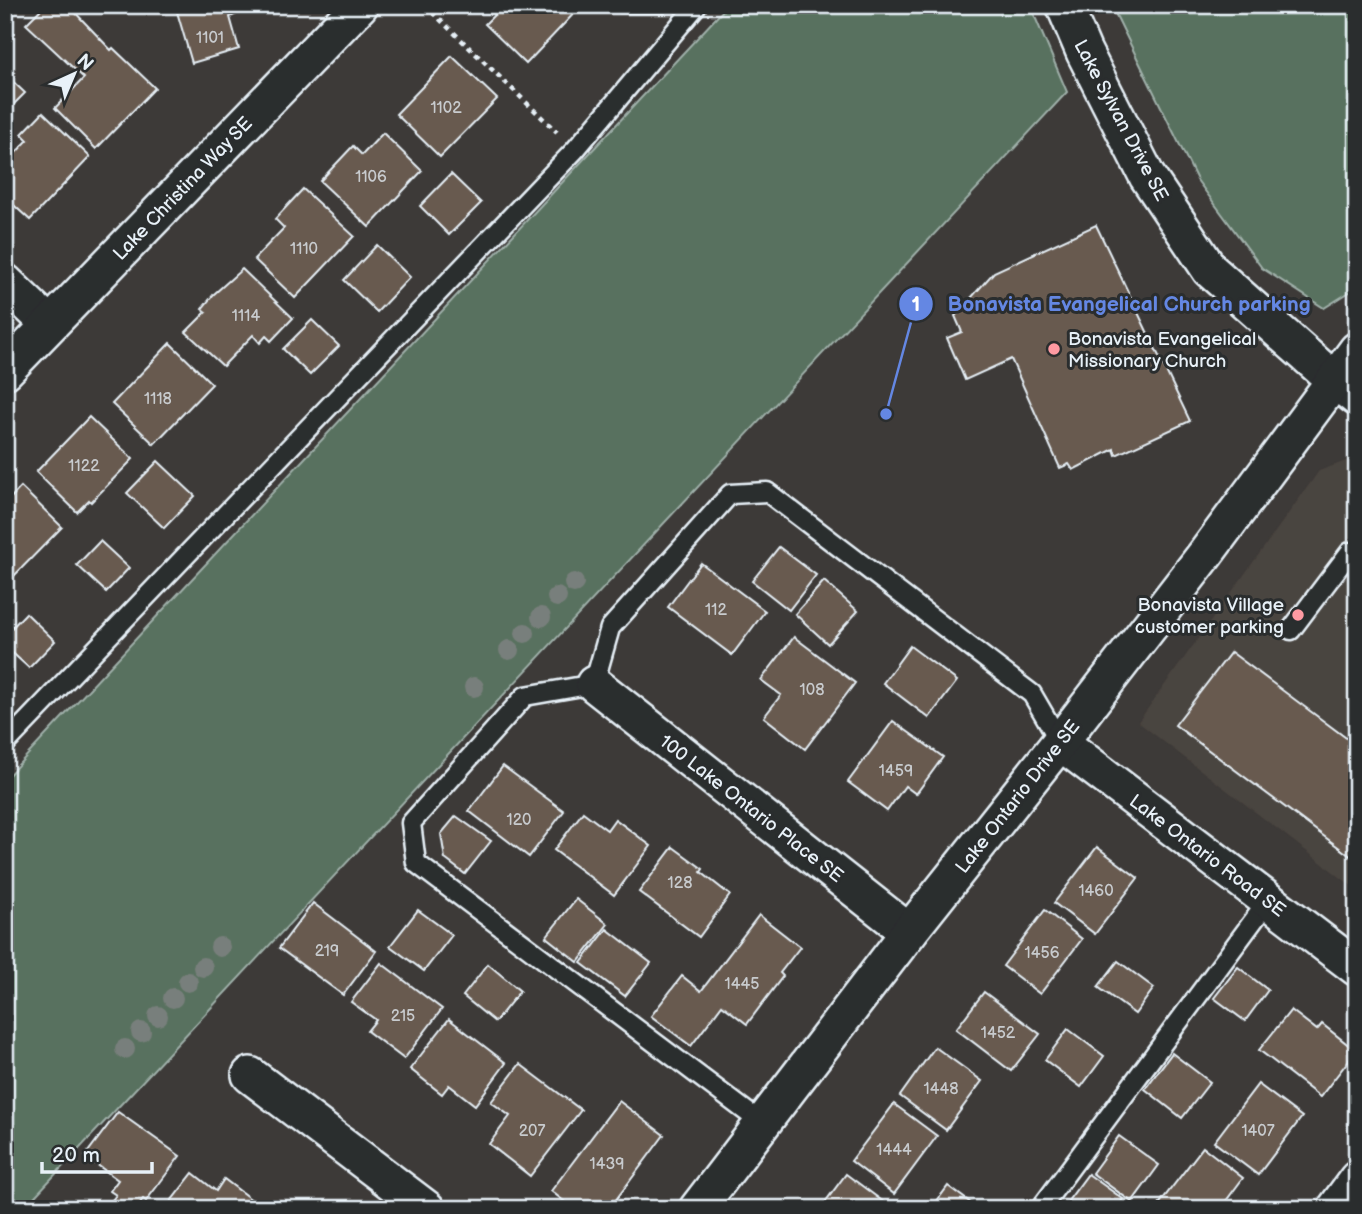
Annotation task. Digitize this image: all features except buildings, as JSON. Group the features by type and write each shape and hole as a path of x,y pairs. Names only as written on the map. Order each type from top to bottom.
{"street":[{"name":"Lake Christina Way SE","path":"5,371 360,5"},
{"name":"Lake Sylvan Drive SE","path":"1064,5 1084,52 1147,176 1210,270 1345,389"},
{"path":"5,282 50,324"},
{"path":"1345,389 1357,350"},
{"name":"Lake Ontario Drive SE","path":"697,1209 909,932 1204,556 1345,389"},
{"name":"100 Lake Ontario Place SE","path":"594,684 909,932"},
{"name":"Lake Ontario Road SE","path":"1060,742 1357,968"},
{"path":"250,1075 427,1209"},
{"path":"1335,1209 1357,1179"}],"lane":[{"path":"5,744 575,150 697,5"},
{"path":"763,1124 416,863 411,822 525,696 594,684 610,628 730,494 767,492 1031,694 1060,742"},
{"path":"1290,629 1350,552 1357,557"},
{"path":"1040,1209 1268,901"}],"path":[{"path":"425,5 575,150"}],"shaded area":[{"path":"1346,461 1357,463 1357,890 1138,722 1319,471"}],"green space":[{"path":"728,5 1030,5 1067,92 23,1209 5,1209 5,779"},
{"path":"1111,5 1357,5 1356,288 1324,308 1262,268 1197,180"}],"place":[{"name":"Bonavista Evangelical Missionary Church","path":"1054,349"},
{"name":"Bonavista Evangelical Church parking","path":"886,414"},
{"name":"Bonavista Village customer parking","path":"1298,615"}]}
